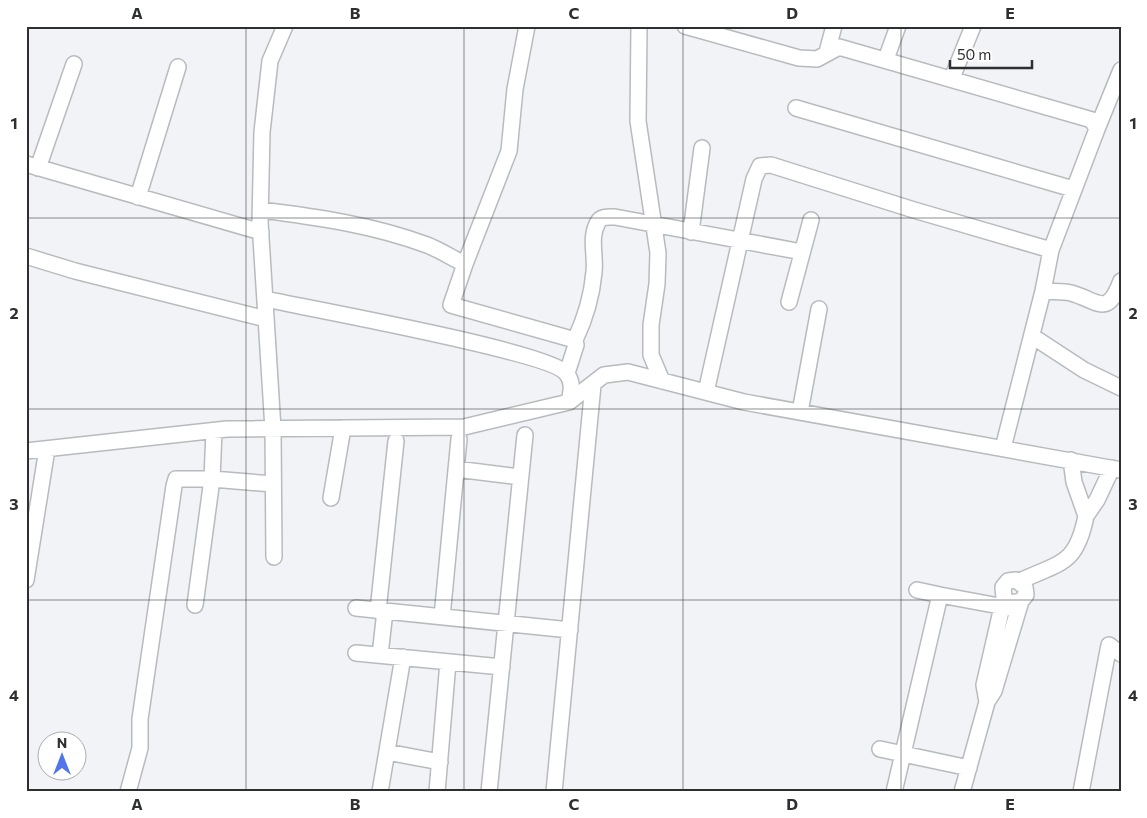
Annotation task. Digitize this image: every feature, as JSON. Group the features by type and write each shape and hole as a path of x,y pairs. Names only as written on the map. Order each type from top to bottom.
{"street":[{"path":"274,557 273,429 261,232 262,132 270,61 285,26"},
{"path":"527,26 515,89 509,151 451,305 575,340"},
{"path":"639,26 638,121 658,253 658,284 651,325 651,355 662,381"},
{"path":"685,26 798,58 817,59 839,47 1082,115 1092,120 1097,129"},
{"path":"828,52 834,26"},
{"path":"886,59 898,26"},
{"path":"952,78 973,26"},
{"path":"74,64 32,166 261,232"},
{"path":"138,197 178,67"},
{"path":"1003,448 1044,291 1051,250 1073,189 1121,70"},
{"path":"796,108 1073,189"},
{"path":"691,232 702,148"},
{"path":"706,392 754,179 760,166 771,165 914,210 1051,250"},
{"path":"261,210 323,218 375,229 428,245 465,264"},
{"path":"567,373 576,345 575,340 589,300 594,272 592,243 598,221 604,217 615,217 739,242 802,252"},
{"path":"788,302 810,220"},
{"path":"26,256 75,271 266,319"},
{"path":"1044,291 1069,293 1094,304 1104,305 1110,303 1121,281"},
{"path":"265,299 496,349 556,365 567,373 572,386 569,402"},
{"path":"800,412 819,309"},
{"path":"1032,336 1084,370 1121,388"},
{"path":"26,451 214,431 464,427 569,402 604,375 628,372 706,392 800,412 1116,469 1086,516 1083,535 1074,552 1060,565 1020,581 1012,580 1005,584 1002,591 1003,602 984,685 986,702 962,792"},
{"path":"554,792 593,385"},
{"path":"331,498 342,428"},
{"path":"195,605 212,479 214,431"},
{"path":"489,792 525,435"},
{"path":"442,617 459,439"},
{"path":"380,655 396,441"},
{"path":"26,580 47,449"},
{"path":"1071,460 1074,482 1086,516"},
{"path":"456,469 520,477"},
{"path":"128,792 140,748 140,719 176,480 185,478 212,479 273,484"},
{"path":"986,702 994,692 1026,591 1020,581"},
{"path":"917,590 1020,606"},
{"path":"894,792 940,595"},
{"path":"356,608 570,630"},
{"path":"1081,792 1109,646 1121,654"},
{"path":"356,653 502,667"},
{"path":"380,792 403,657"},
{"path":"437,792 448,662"},
{"path":"880,748 969,768"},
{"path":"387,752 440,762"}]}
